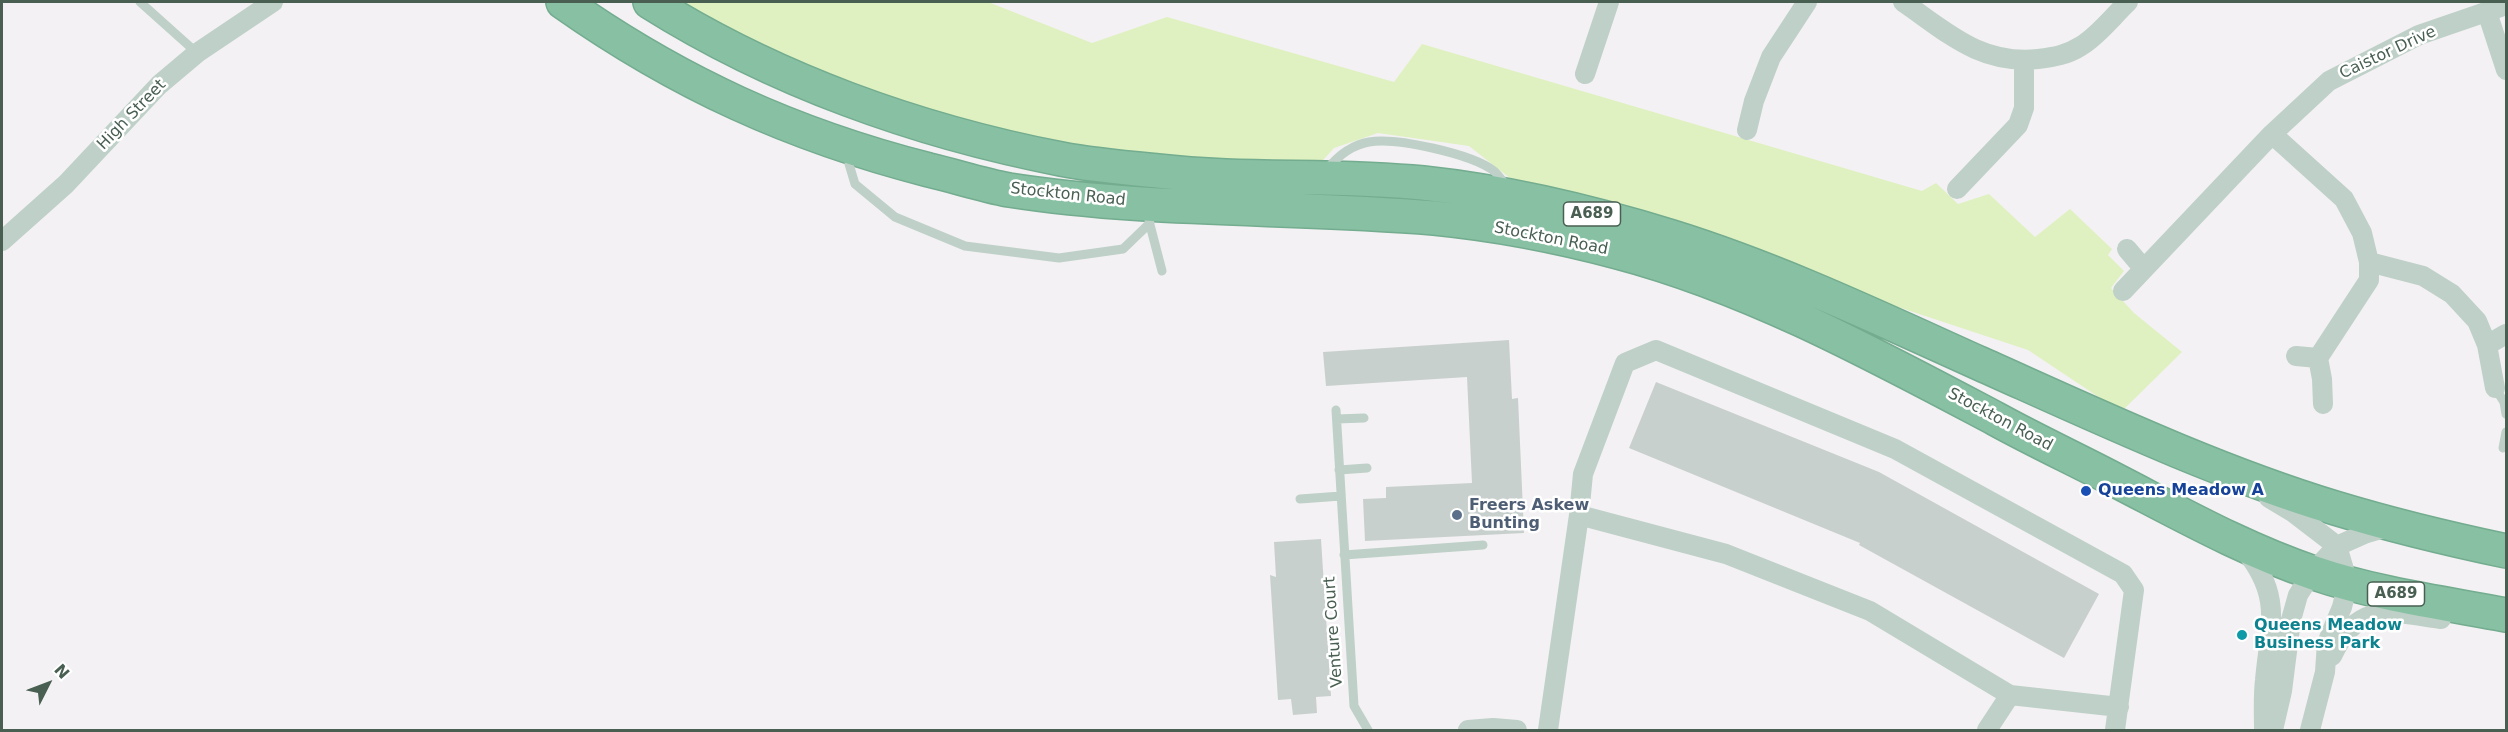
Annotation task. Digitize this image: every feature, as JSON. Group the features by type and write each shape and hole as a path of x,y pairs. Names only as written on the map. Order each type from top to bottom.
{"highway":[{"name":"Stockton Road","path":"650,2 685,23 771,66 857,102 937,129 994,144 1066,160 1164,172 1423,183 1516,198 1621,222 1674,237 1760,267 2218,467 2331,507 2395,525 2506,551"},
{"name":"Stockton Road","path":"570,6 634,49 750,110 853,149 1005,189 1148,213 1438,219 1538,233 1618,252 1678,270 1784,313 1895,366 2240,543 2312,573 2506,617"}],"street":[{"name":"High Street","path":"2,242 66,184 159,85 197,53 273,2"},
{"path":"545,2 570,6"},
{"path":"1585,74 1609,2"},
{"path":"1747,130 1762,105 1772,57 1807,2"},
{"path":"1903,2 1978,52 2001,58 2024,60 2060,57 2082,46 2128,2"},
{"name":"Caistor Drive","path":"2123,291 2272,134 2329,81 2420,34 2506,5"},
{"path":"2487,12 2506,70"},
{"path":"1957,189 2018,125 2024,108 2024,60"},
{"path":"2272,134 2344,199 2362,233 2369,262 2369,280 2318,358 2323,404"},
{"path":"2127,249 2143,268"},
{"path":"2369,262 2423,276 2452,294 2477,321 2487,345 2495,388"},
{"path":"2487,345 2506,334"},
{"path":"1548,730 1580,515 1583,474 1625,363 1656,350 1895,449 2123,574 2134,590 2115,730"},
{"path":"2296,356 2318,358"},
{"path":"2218,467 2295,513 2337,546 2348,583 2342,607 2327,643 2325,672 2310,730"},
{"path":"1580,515 1726,554 1870,611 2010,695 2119,707"},
{"path":"2273,730 2282,691 2291,620 2298,595 2312,573 2337,546 2364,534 2395,525"},
{"path":"2240,543 2259,567 2270,601 2272,630 2265,681 2264,730"},
{"path":"2325,672 2346,632 2363,617 2375,612 2473,623 2506,617"},
{"path":"1987,730 2010,695"},
{"path":"1468,730 1493,728 1517,730"}],"lane":[{"path":"140,2 197,53"},
{"path":"853,149 849,164 855,184 895,218 965,246 1059,258 1123,249 1148,213"},
{"path":"1148,213 1162,271"},
{"path":"2495,388 2504,402 2506,414"},
{"name":"Venture Court","path":"1364,418 1336,415 1354,706 1368,730"},
{"path":"2503,448 2506,432"},
{"path":"1339,470 1366,468"},
{"path":"1300,499 1341,496"},
{"name":"Venture Court","path":"1344,555 1483,545"}],"green space":[{"path":"673,2 988,2 1092,43 1167,17 1394,82 1422,44 1922,191 1936,183 1958,204 1989,194 2035,237 2070,209 2112,249 2108,255 2124,271 2111,288 2134,313 2182,352 2121,412 2028,350 1511,179 1469,146 1378,133 1334,148 1315,169 1128,155 985,131 851,88"}],"building":[{"path":"1509,340 1512,399 1518,398 1524,533 1365,541 1363,499 1386,498 1386,487 1472,483 1467,377 1326,386 1323,352"},
{"path":"1656,382 1879,472 2099,594 2064,658 1859,545 1860,543 1629,448"},
{"path":"1321,539 1331,696 1316,697 1317,713 1293,715 1291,699 1278,700 1270,575 1276,577 1274,542"}],"place":[{"name":"Queens Meadow A","path":"2086,491"},
{"name":"Freers Askew Bunting","path":"1457,515"},
{"name":"Queens Meadow Business Park","path":"2242,635"}]}
